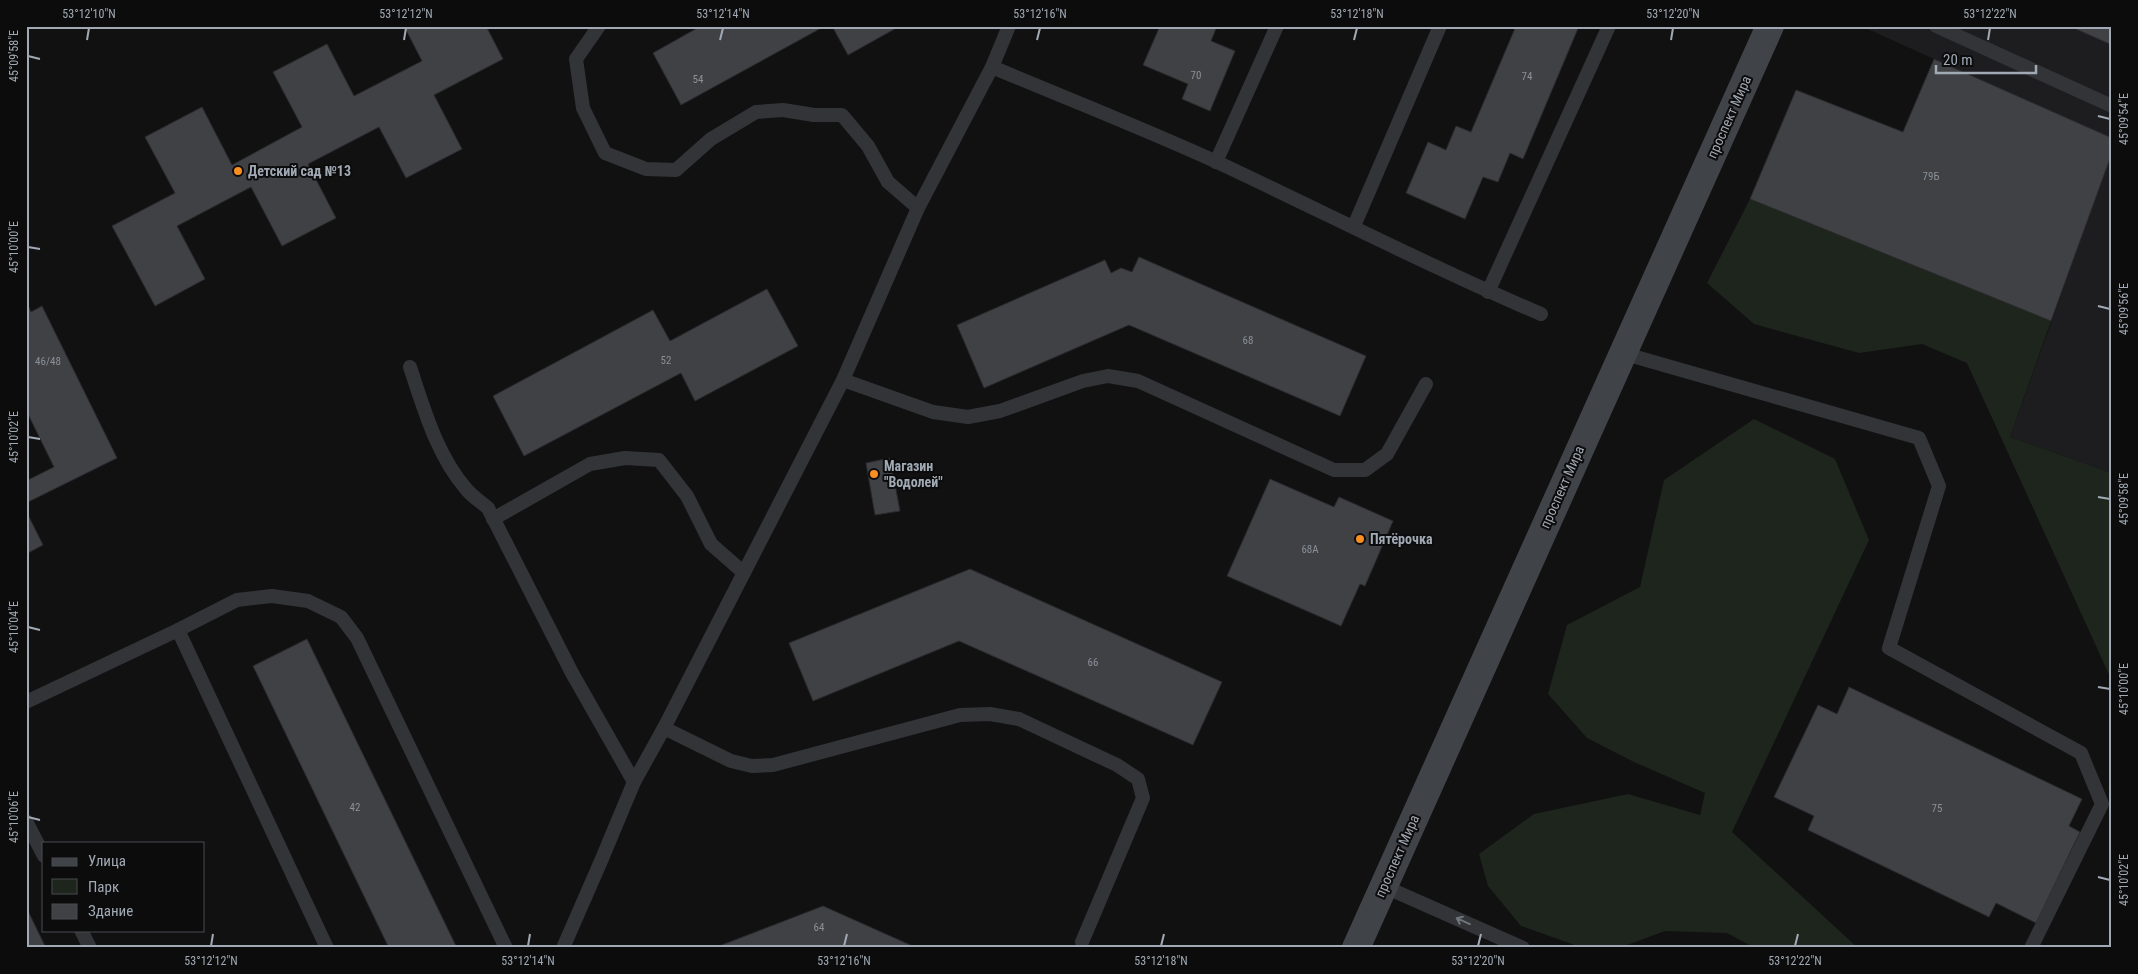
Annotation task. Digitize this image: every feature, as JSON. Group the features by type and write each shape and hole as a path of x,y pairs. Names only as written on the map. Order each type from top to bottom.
{"main road":[{"name":"проспект Мира","path":"1356,948 1770,26"}],"lane":[{"path":"599,26 576,58 583,108 605,153 646,169 676,170 711,139 756,112 783,110 814,115 842,115 868,146 888,182 918,208"},
{"path":"563,948 634,782 664,728 843,380 918,208 992,67 1009,26"},
{"path":"1216,162 1277,26"},
{"path":"1354,226 1440,26"},
{"path":"1488,292 1609,26"},
{"path":"1936,26 2112,106"},
{"path":"992,67 1216,162 1354,226 1488,292 1541,314"},
{"path":"1622,353 1919,438 1940,486 1889,648 2081,753 2102,804 2031,948"},
{"path":"410,368 425,411 445,458 467,491 488,508 572,673 634,782"},
{"path":"843,380 933,412 968,416 1000,411 1082,381 1108,376 1138,381 1334,470 1365,470 1388,454 1426,384"},
{"path":"493,519 590,464 625,458 659,460 687,496 711,544 744,573"},
{"path":"26,702 237,600 272,596 308,601 340,617 357,638 506,948"},
{"path":"178,630 327,948"},
{"path":"664,728 731,761 752,766 773,765 960,715 990,714 1019,719 1117,765 1138,779 1143,798 1082,942"},
{"path":"26,821 42,852"},
{"path":"1384,886 1524,948"},
{"path":"82,932 90,948"}],"shaded area":[{"path":"1861,26 2112,26 2112,138 1934,59"},
{"path":"2112,153 2112,473 2010,437"}],"green space":[{"path":"1750,199 2051,321 2010,437 2112,473 2112,681 1967,363 1922,344 1859,353 1754,324 1707,283"},
{"path":"1754,419 1835,459 1869,540 1732,832 1858,948 1755,948 1727,933 1665,931 1619,948 1583,948 1521,926 1488,886 1479,854 1534,814 1628,794 1700,815 1705,793 1634,762 1587,738 1548,694 1567,625 1640,587 1664,480"}],"building":[{"name":"Детский сад №13","path":"404,26 486,26 503,59 434,95 462,149 406,178 379,127 308,164 336,218 282,246 251,187 177,226 205,279 155,306 112,226 175,193 145,137 202,107 232,165 302,127 273,72 327,44 354,96 422,61"},
{"path":"701,26 825,26 681,105 653,53"},
{"path":"832,26 900,26 848,55"},
{"path":"1160,26 1217,26 1211,41 1235,51 1210,111 1182,99 1188,84 1143,65"},
{"path":"1516,26 1579,26 1523,159 1510,153 1498,182 1483,177 1465,219 1406,193 1428,142 1446,150 1456,126 1471,132"},
{"path":"2069,26 2112,26 2112,45"},
{"path":"1934,59 2112,138 2112,153 2051,321 1750,199 1796,90 1903,132"},
{"path":"1139,257 1366,356 1340,416 1129,325 984,388 957,325 1105,260 1111,273 1121,268 1132,272"},
{"path":"767,289 798,346 695,401 681,373 524,456 493,396 653,310 670,341"},
{"path":"26,301 31,312 42,306 117,458 26,503 26,481 54,467 26,410"},
{"path":"890,458 900,511 875,515 866,463"},
{"path":"1270,479 1334,507 1339,497 1393,521 1365,586 1360,584 1341,626 1227,576"},
{"path":"26,511 43,545 26,554"},
{"path":"970,569 1222,682 1193,745 959,641 813,701 789,643"},
{"path":"307,639 457,948 389,948 253,666"},
{"path":"1849,687 2082,799 2069,826 2080,832 2036,923 1996,903 1989,917 1808,830 1814,816 1774,797 1818,705 1837,714"},
{"path":"823,906 917,948 714,948"},
{"path":"27,909 46,948 26,948"}],"place":[{"name":"Детский сад №13","path":"238,171"},
{"name":"Магазин \"Водолей\"","path":"874,474"},
{"name":"Пятёрочка","path":"1360,539"}]}
